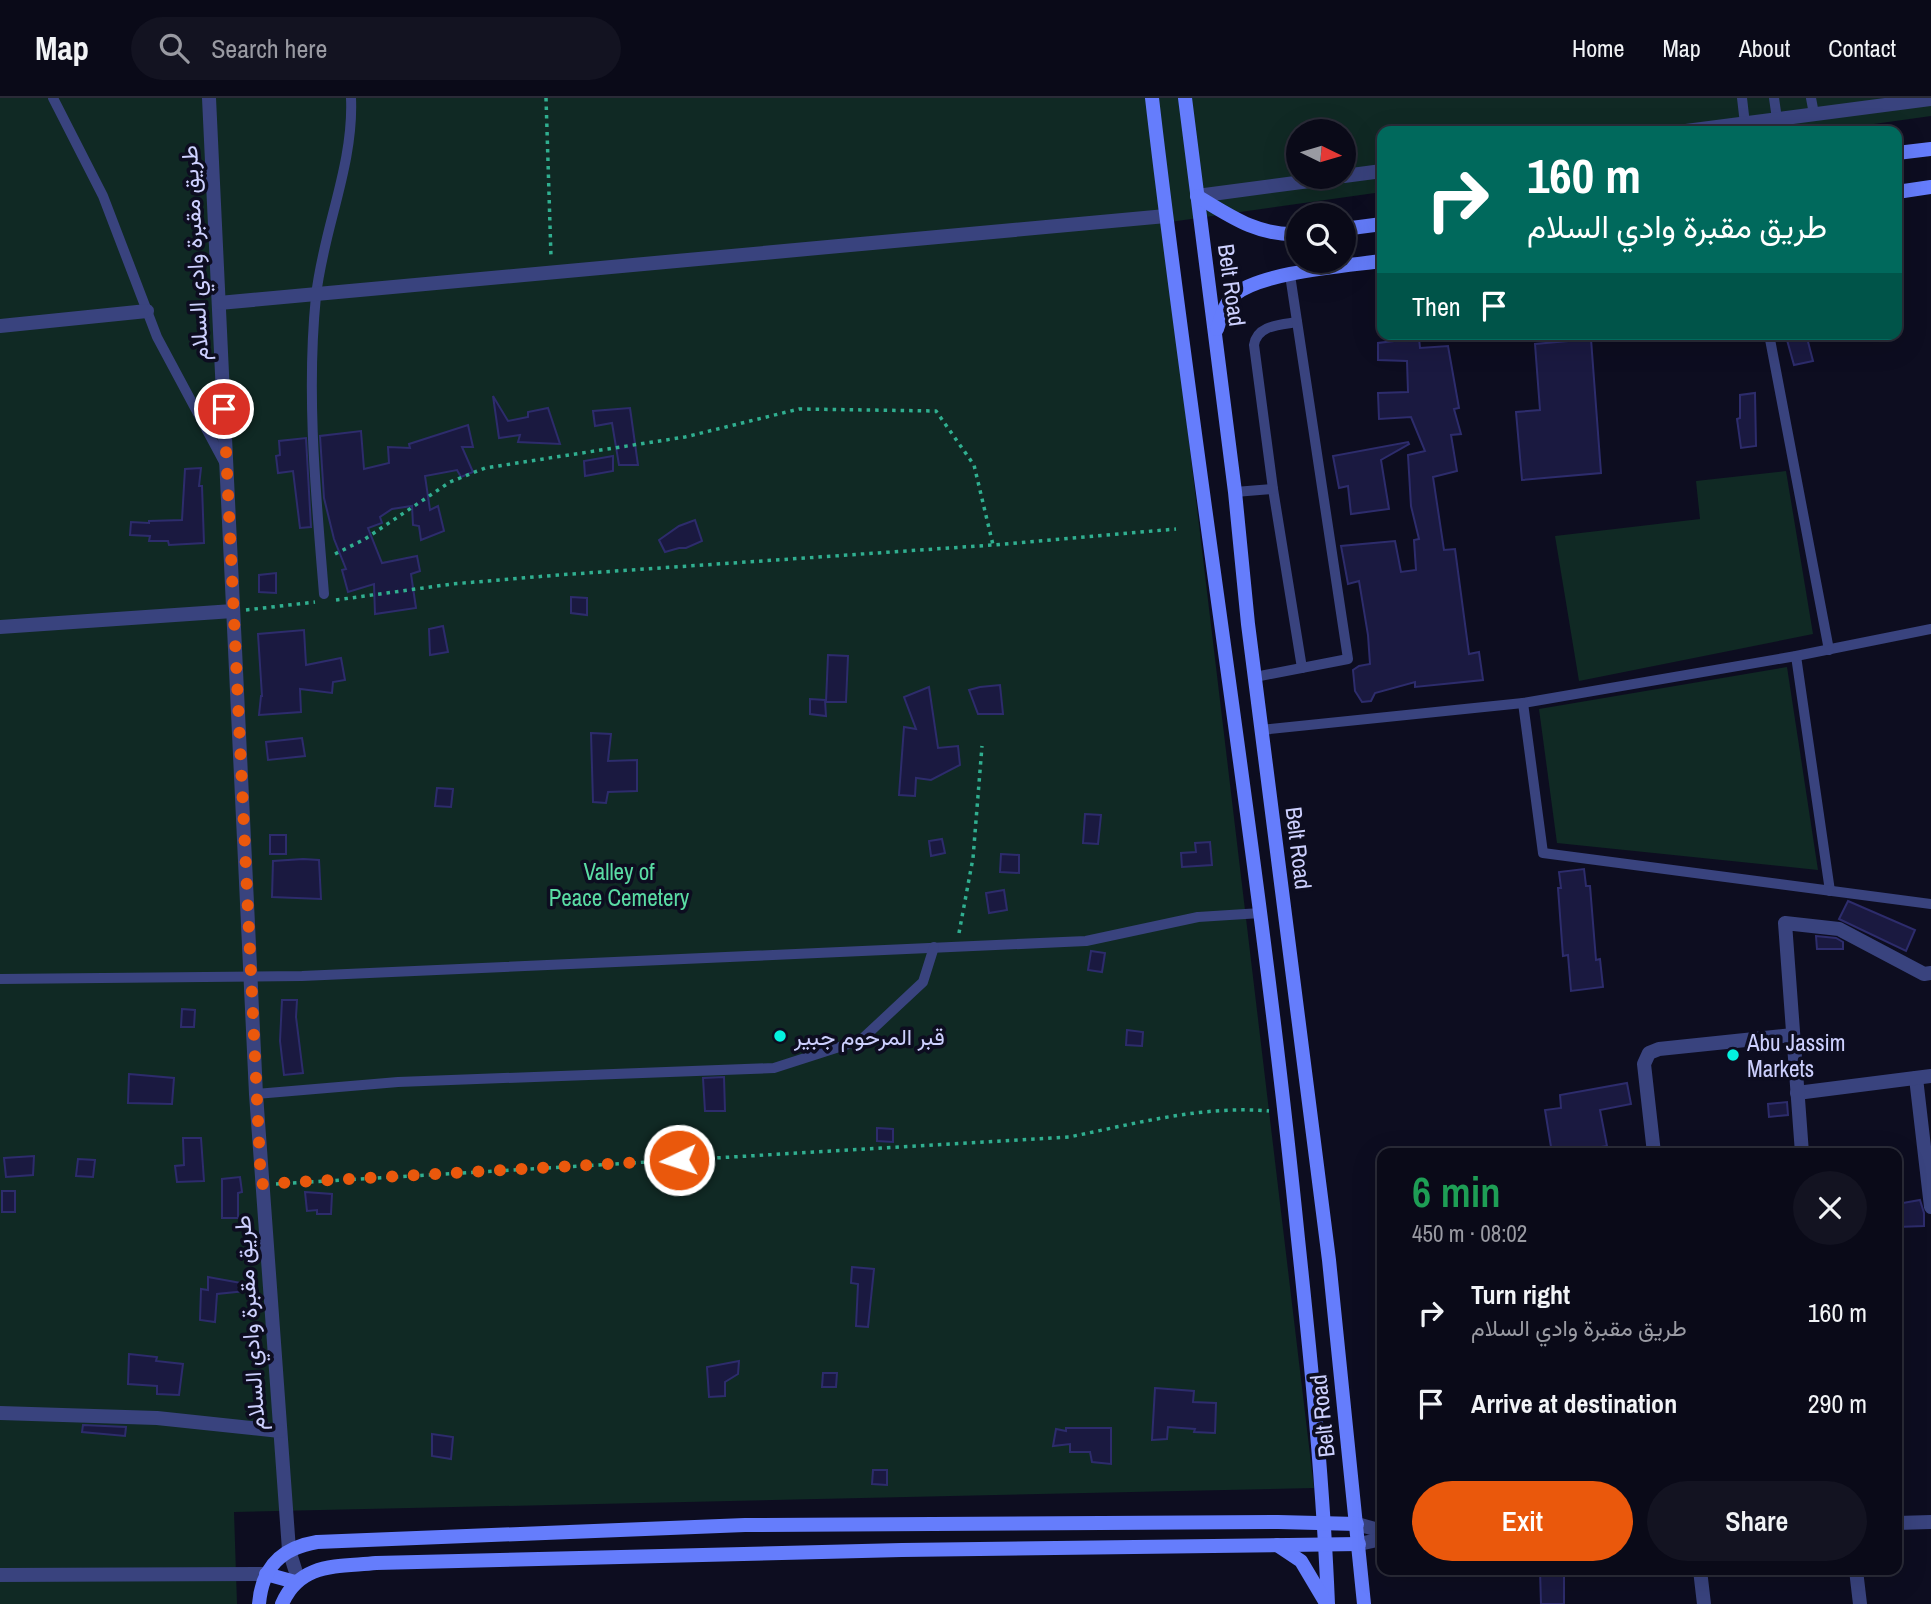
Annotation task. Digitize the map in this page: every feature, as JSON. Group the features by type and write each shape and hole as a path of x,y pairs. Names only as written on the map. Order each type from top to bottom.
{"main road":[{"name":"Belt Road","path":"1152,98 1285,1112 1316,1414 1327,1604"},
{"name":"Belt Road","path":"1185,98 1216,333 1261,730 1329,1259 1364,1604"},
{"path":"1902,152 1931,149"},
{"path":"1902,191 1931,187"},
{"path":"1197,196 1244,225 1262,231 1286,233"},
{"path":"1356,227 1377,224"},
{"path":"1216,333 1232,297 1245,287 1290,275 1377,262"},
{"path":"259,1604 260,1592 273,1564 289,1550 317,1542 745,1525 1357,1524"},
{"path":"744,1554 750,1543 745,1525"},
{"path":"782,1553 778,1548 776,1535 783,1525"},
{"path":"282,1604 296,1581 322,1568 376,1563 782,1553 1359,1544"},
{"path":"1276,1545 1301,1561 1327,1604"},
{"path":"267,1574 296,1581"}],"street":[{"name":"طريق مقبرة وادي السلام","path":"209,98 261,1184 289,1550 296,1581"},
{"path":"1728,126 1931,99"},
{"path":"1356,174 1377,172"},
{"path":"1197,196 1286,184"},
{"path":"219,303 1166,216"},
{"path":"0,326 147,311"},
{"path":"0,628 233,611"},
{"path":"1802,1148 1786,923 1839,929 1924,974 1931,972"},
{"path":"1653,1148 1644,1064 1649,1053 1659,1049 1793,1035"},
{"path":"1797,1093 1924,1077 1931,1206"},
{"path":"0,1413 157,1418 280,1431"},
{"path":"1902,1523 1931,1522"},
{"path":"1357,1524 1377,1530"},
{"path":"1359,1544 1377,1540"},
{"path":"0,1575 267,1574"},
{"path":"1701,1575 1704,1604"},
{"path":"1857,1575 1860,1604"}],"lane":[{"path":"53,98 103,196 157,337 226,467"},
{"path":"324,594 311,400 316,295 352,127 351,98"},
{"path":"1742,98 1745,124"},
{"path":"1774,98 1777,119"},
{"path":"1811,98 1814,114"},
{"path":"1255,677 1348,659 1290,275"},
{"path":"1297,321 1261,330 1255,336 1254,345 1273,489 1302,668"},
{"path":"1770,340 1829,650"},
{"path":"1235,492 1273,489"},
{"path":"1261,730 1523,703 1796,656 1931,629"},
{"path":"1796,656 1830,891"},
{"path":"1523,703 1543,853 1931,904"},
{"path":"0,979 250,977 1086,941 1198,917 1261,913"},
{"path":"256,1094 398,1082 774,1068 861,1040 923,982 934,947"}],"path":[{"path":"547,98 552,273"},
{"path":"321,560 365,539 450,482 485,468 685,437 799,409 936,411 974,465 993,545"},
{"path":"233,611 452,584 1176,529"},
{"path":"956,946 973,858 982,746"},
{"path":"261,1184 1069,1137 1173,1117 1245,1109 1285,1112"}],"green space":[{"name":"Valley of Peace Cemetery","path":"0,98 1931,98 1931,116 1860,126 1377,126 1377,193 1286,203 1286,206 1163,223 1314,1488 234,1512 237,1604 0,1604"},
{"path":"1786,471 1813,634 1579,681 1555,536 1700,519 1696,481"},
{"path":"1787,667 1818,870 1557,843 1539,709"}],"building":[{"path":"1419,340 1420,348 1448,346 1459,408 1454,409 1461,434 1451,435 1457,471 1433,477 1444,550 1455,549 1469,654 1479,652 1483,680 1415,687 1415,682 1375,693 1371,701 1362,702 1355,691 1353,670 1370,664 1368,635 1359,581 1348,584 1341,546 1395,541 1401,572 1416,570 1414,540 1419,539 1411,506 1408,455 1425,451 1411,417 1379,419 1378,393 1408,392 1407,361 1378,360 1378,343"},
{"path":"1591,340 1601,473 1522,480 1516,412 1540,410 1535,344"},
{"path":"1787,340 1808,340 1813,361 1794,365"},
{"path":"1755,393 1756,446 1741,448 1737,419 1740,418 1740,395"},
{"path":"493,396 508,421 528,417 528,412 548,408 560,444 518,442 520,435 499,438"},
{"path":"630,408 638,465 619,465 612,423 595,426 593,411"},
{"path":"468,425 473,447 462,447 473,472 461,477 457,470 425,476 430,510 438,506 444,531 421,540 419,526 413,525 412,506 392,509 380,517 382,523 368,528 382,563 417,556 420,571 411,574 416,608 375,614 374,584 348,592 342,570 346,569 334,539 324,498 320,436 361,431 364,469 389,463 388,447 410,448 409,444"},
{"path":"306,438 311,527 300,528 293,471 278,473 276,456 280,455 279,441"},
{"path":"1408,442 1409,444 1381,460 1389,509 1351,514 1348,486 1339,488 1333,456"},
{"path":"613,456 613,471 585,476 584,461"},
{"path":"201,468 199,486 202,486 204,543 169,545 168,541 149,541 150,536 130,535 131,522 182,520 185,469"},
{"path":"695,520 702,541 686,548 665,552 659,540 679,526"},
{"path":"276,573 276,593 259,592 259,575"},
{"path":"571,597 587,598 587,615 571,613"},
{"path":"443,626 448,652 430,655 429,629"},
{"path":"304,630 306,665 341,658 345,680 333,682 332,693 300,689 301,712 259,715 262,696 258,634"},
{"path":"828,655 848,656 846,702 826,702"},
{"path":"1000,685 1003,714 978,714 969,690"},
{"path":"929,687 938,748 958,746 960,765 931,780 916,778 915,796 899,795 904,727 916,729 904,697"},
{"path":"810,699 825,700 826,716 810,714"},
{"path":"591,733 611,734 608,761 637,760 637,791 608,792 606,803 593,802"},
{"path":"302,738 305,756 268,760 266,742"},
{"path":"437,788 453,789 451,807 435,806"},
{"path":"1085,814 1101,815 1098,844 1083,843"},
{"path":"270,835 286,835 286,854 270,854"},
{"path":"942,839 945,853 931,856 929,841"},
{"path":"1210,842 1212,865 1182,867 1181,853 1196,852 1195,843"},
{"path":"1001,854 1019,855 1019,873 1000,872"},
{"path":"319,860 321,899 272,897 273,861"},
{"path":"1584,869 1586,886 1590,886 1596,960 1600,959 1603,987 1571,991 1568,955 1563,956 1559,872"},
{"path":"1004,890 1007,910 989,913 986,893"},
{"path":"1848,901 1915,930 1906,951 1839,919"},
{"path":"1816,936 1836,938 1843,942 1843,949 1817,949"},
{"path":"1091,951 1105,953 1102,972 1088,970"},
{"path":"282,1000 297,1000 296,1017 303,1073 284,1075 280,1041"},
{"path":"182,1009 195,1010 194,1027 181,1027"},
{"path":"1127,1030 1143,1032 1142,1046 1126,1045"},
{"path":"129,1074 174,1078 172,1104 128,1103"},
{"path":"724,1077 725,1111 705,1111 703,1078"},
{"path":"1627,1083 1631,1104 1600,1110 1607,1146 1551,1148 1545,1110 1561,1108 1560,1095"},
{"path":"1787,1102 1788,1115 1769,1117 1768,1104"},
{"path":"877,1128 893,1129 893,1142 877,1141"},
{"path":"183,1138 201,1138 204,1181 177,1182 175,1166 184,1165"},
{"path":"34,1156 33,1175 6,1177 4,1158"},
{"path":"78,1159 95,1160 93,1177 76,1176"},
{"path":"240,1177 242,1192 238,1193 238,1218 222,1218 222,1179"},
{"path":"2,1191 15,1191 15,1212 2,1212"},
{"path":"305,1192 332,1194 331,1214 317,1214 317,1210 307,1211"},
{"path":"1920,1200 1924,1226 1902,1227 1902,1203"},
{"path":"852,1267 874,1269 868,1327 856,1326 858,1284 851,1283"},
{"path":"208,1277 257,1286 257,1290 217,1294 215,1322 200,1320 201,1289 208,1290"},
{"path":"129,1354 157,1357 156,1361 183,1364 179,1395 157,1394 157,1386 128,1384"},
{"path":"739,1361 738,1374 725,1382 725,1396 709,1397 707,1367"},
{"path":"823,1373 837,1373 836,1387 822,1387"},
{"path":"1155,1388 1194,1391 1193,1402 1216,1403 1215,1433 1168,1427 1167,1439 1152,1440"},
{"path":"83,1425 126,1427 125,1436 82,1432"},
{"path":"1066,1428 1111,1428 1111,1464 1092,1462 1090,1452 1070,1452 1070,1444 1053,1446 1056,1429 1066,1431"},
{"path":"432,1434 453,1437 451,1459 432,1456"},
{"path":"873,1470 887,1470 887,1485 872,1484"},
{"path":"1540,1575 1564,1575 1564,1604 1541,1604"}],"place":[{"name":"قبر المرحوم جبير","path":"780,1036"},
{"name":"Abu Jassim Markets","path":"1733,1055"}],"route":[{"path":"224,409 261,1184 679,1160"}]}
